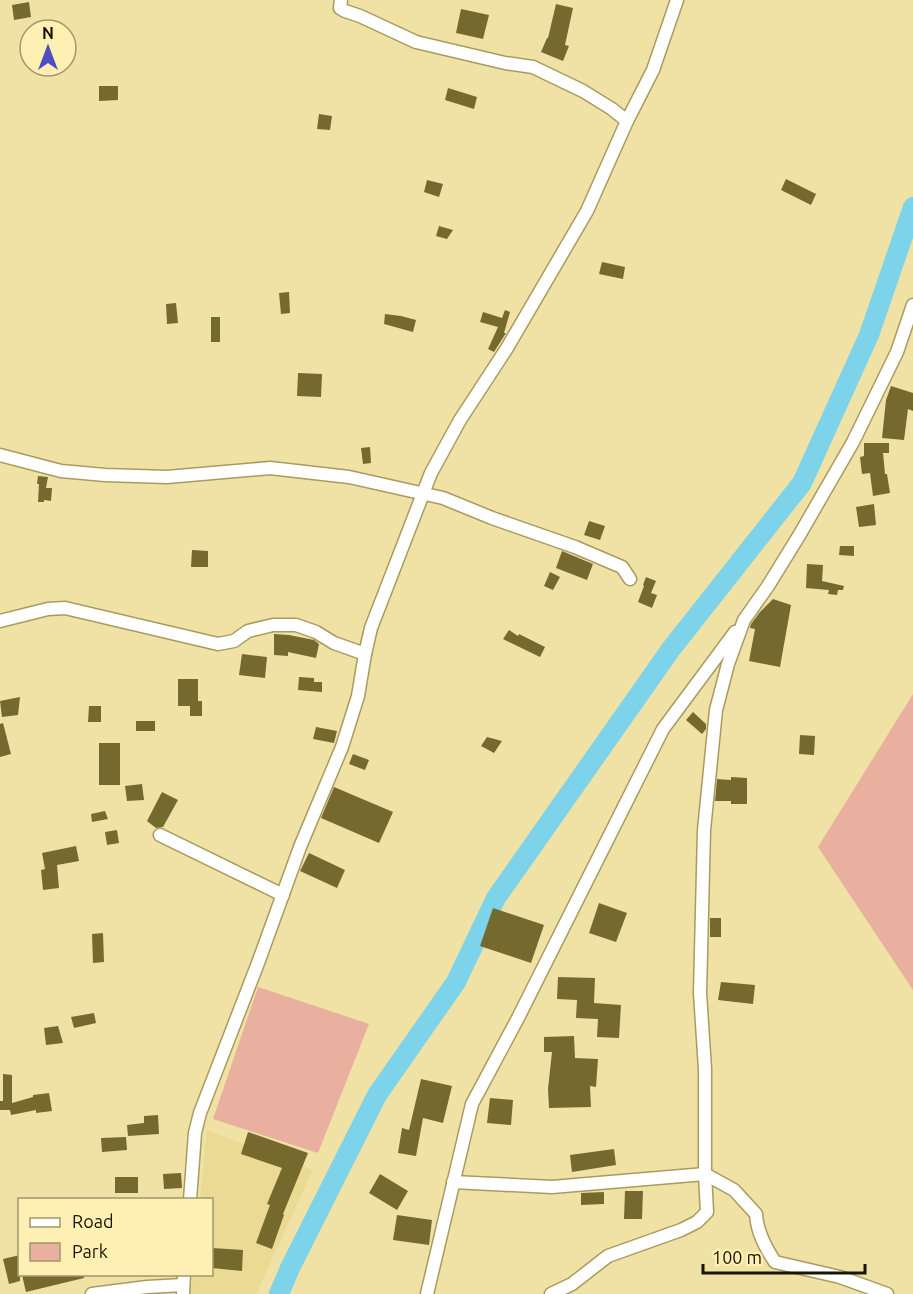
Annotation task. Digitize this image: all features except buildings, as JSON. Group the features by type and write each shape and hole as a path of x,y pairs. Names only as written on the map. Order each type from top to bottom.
{"street":[{"path":"341,0 340,8 345,11 416,42 505,63 533,67 583,91 627,121"},
{"path":"190,1198 195,1133 200,1113 300,847 342,747 358,696 372,628 431,473 460,420 507,348 587,211 627,121 653,70 677,0"},
{"path":"426,1294 472,1104 518,1018 663,729 768,586 800,534 853,442 897,352 913,305"},
{"path":"0,456 61,471 105,475 167,477 270,468 349,477 443,498 622,567 630,579"},
{"path":"0,621 48,609 65,608 218,644 234,641 248,631 273,625 296,626 316,632 334,643 365,654"},
{"path":"551,1294 572,1284 608,1256 681,1230 697,1222 707,1212 705,1069 700,993 704,830 716,710 728,664 744,620"},
{"path":"160,835 283,895"},
{"path":"453,1182 552,1187 705,1174 734,1190 756,1214 756,1227 775,1262 840,1277 887,1294"},
{"path":"92,1294 183,1285"}],"shaded area":[{"path":"207,1130 313,1170 256,1294 184,1294 192,1285 193,1276 213,1276 213,1198 200,1198"}],"green space":[{"path":"913,694 913,990 818,847"},
{"path":"258,987 369,1024 318,1153 213,1119"}],"waterway":[{"path":"279,1294 377,1095 456,982 496,898 671,649 802,483 869,335 913,207"}]}
